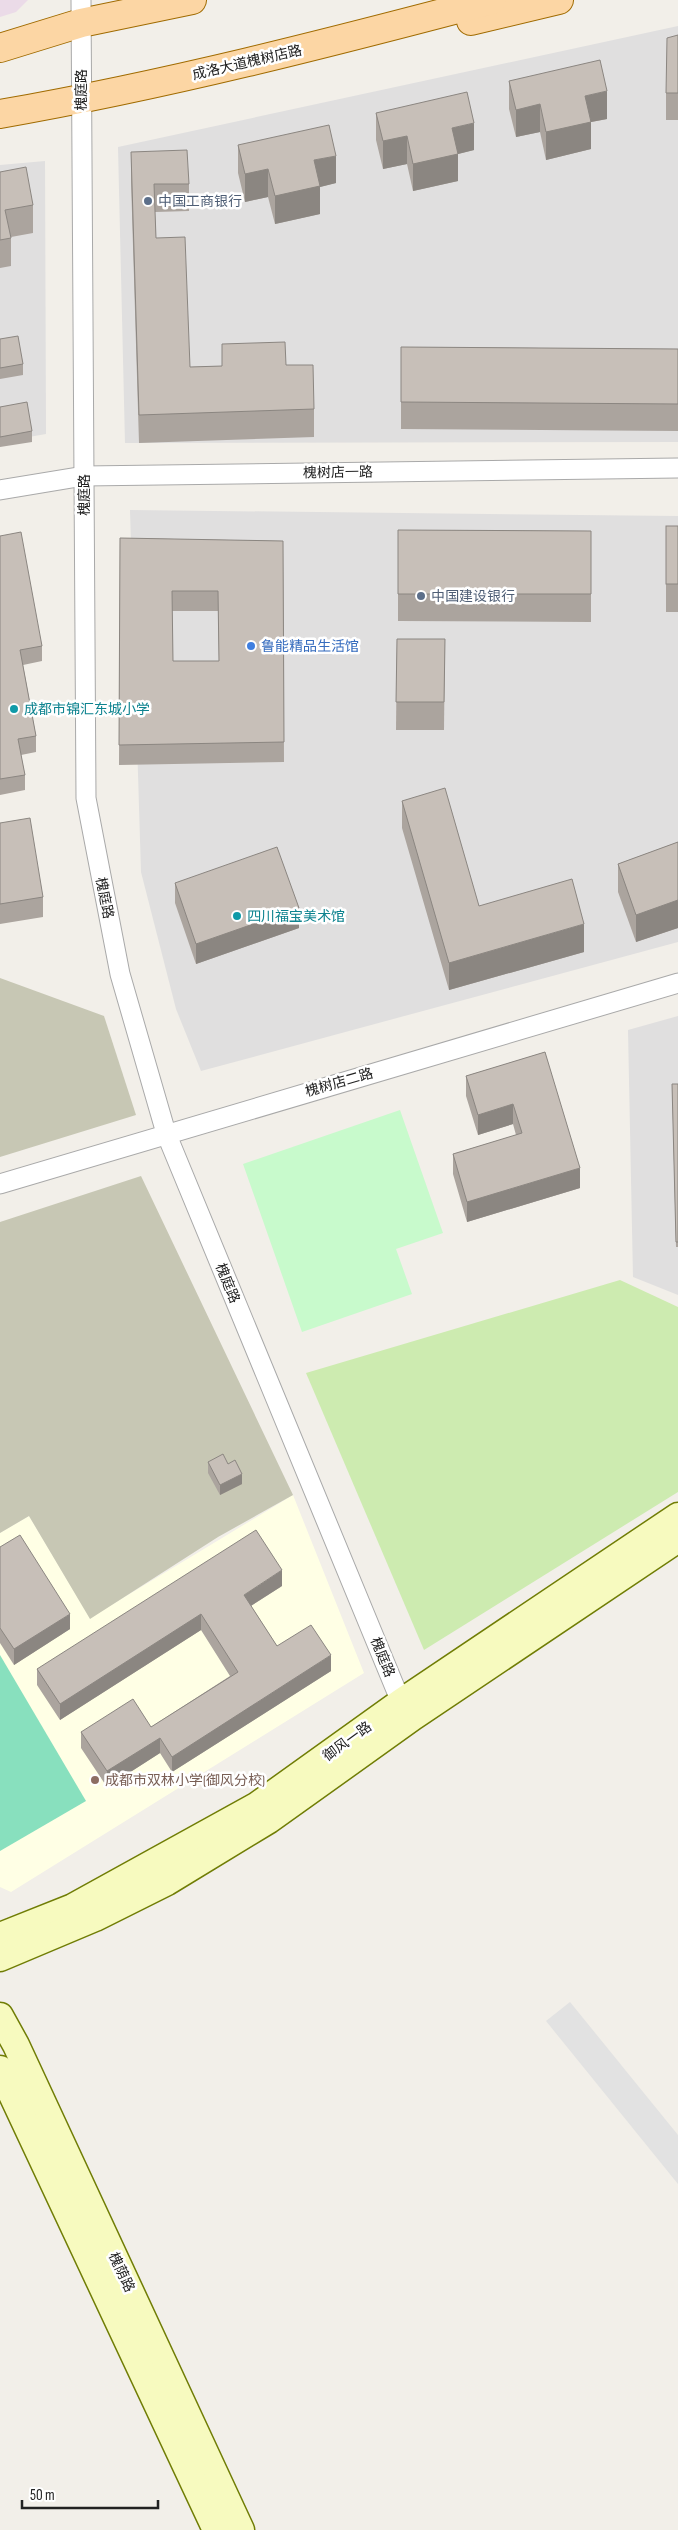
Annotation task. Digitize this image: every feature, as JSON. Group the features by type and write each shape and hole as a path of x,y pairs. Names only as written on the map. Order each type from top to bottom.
{"main road":[{"path":"0,48 81,12 192,0"},
{"name":"成洛大道槐树店路","path":"0,114 81,100 324,44 492,0"},
{"path":"324,44 450,26 560,0"},
{"name":"御风一路","path":"0,1958 95,1918 167,1882 269,1820 407,1710 678,1516"},
{"name":"御风一路","path":"0,1936 73,1907 256,1806 678,1539"},
{"name":"槐荫路","path":"0,2016 20,2054 241,2530"},
{"name":"槐荫路","path":"0,2069 216,2530"}],"street":[{"name":"槐庭路","path":"81,12 86,798 120,974 166,1133 407,1710"},
{"name":"槐树店一路","path":"0,490 84,476 678,468"},
{"name":"槐树店二路","path":"0,1184 166,1133 678,983"}],"shaded area":[{"path":"0,0 28,0 16,12 0,17"},
{"path":"678,26 678,442 125,443 118,147"},
{"path":"45,161 46,434 0,442 0,165"},
{"path":"130,510 678,516 678,942 201,1071 176,1009 141,872"},
{"path":"0,978 104,1016 136,1115 0,1157"},
{"path":"678,1016 678,1295 633,1277 628,1030"},
{"path":"141,1176 293,1495 218,1537 90,1619 29,1516 0,1533 0,1222"},
{"name":"成都市双林小学(御风分校)","path":"293,1495 364,1673 11,1892 0,1887 0,1533 29,1516 90,1618"},
{"path":"570,2002 678,2135 678,2184 546,2021"}],"green space":[{"path":"400,1110 443,1233 396,1249 412,1294 302,1332 243,1164"},
{"path":"620,1280 678,1307 678,1492 424,1650 306,1373"},
{"path":"0,1655 86,1801 0,1851"}],"building":[{"path":"678,35 678,93 666,93 667,38"},
{"path":"600,60 607,91 585,96 591,122 546,132 540,104 516,110 509,81"},
{"path":"467,92 474,123 452,128 458,154 413,164 407,136 383,141 376,113"},
{"path":"329,125 336,156 314,160 320,186 275,196 268,169 245,174 238,145"},
{"path":"187,150 189,184 154,184 156,238 185,237 190,367 222,366 222,344 285,342 286,365 313,365 314,409 139,415 131,152"},
{"path":"26,167 33,205 5,210 11,238 0,240 0,172"},
{"path":"18,336 23,364 0,368 0,339"},
{"path":"401,347 678,349 678,404 401,402"},
{"path":"27,402 32,431 0,437 0,407"},
{"path":"666,526 678,526 678,584 666,584"},
{"path":"398,530 591,531 591,594 398,594"},
{"name":"成都市锦汇东城小学","path":"21,532 42,646 20,650 36,736 18,739 25,775 0,779 0,536"},
{"name":"鲁能精品生活馆","path":"120,538 283,541 284,742 119,745","holes":["172,591 218,591 219,661 173,661"]},
{"path":"397,639 445,639 444,702 396,702"},
{"path":"445,788 479,906 572,879 584,924 449,963 402,801"},
{"path":"30,818 43,897 0,904 0,823"},
{"path":"678,842 678,900 636,915 618,864"},
{"name":"四川福宝美术馆","path":"277,847 299,908 196,944 175,883"},
{"path":"545,1052 580,1168 467,1202 453,1154 522,1133 513,1104 478,1115 466,1076"},
{"path":"672,1084 678,1084 678,1242 676,1242"},
{"path":"223,1454 228,1464 235,1460 242,1474 220,1485 208,1462"},
{"path":"256,1530 282,1570 244,1595 277,1646 311,1625 331,1655 172,1757 160,1738 107,1771 81,1732 133,1699 151,1727 238,1672 201,1614 60,1704 37,1669"},
{"path":"20,1535 70,1614 14,1649 0,1628 0,1547"}],"place":[{"name":"中国工商银行","path":"148,201"},
{"name":"中国建设银行","path":"421,596"},
{"name":"鲁能精品生活馆","path":"251,646"},
{"name":"成都市锦汇东城小学","path":"14,709"},
{"name":"四川福宝美术馆","path":"237,916"},
{"name":"成都市双林小学(御风分校)","path":"95,1780"}]}
